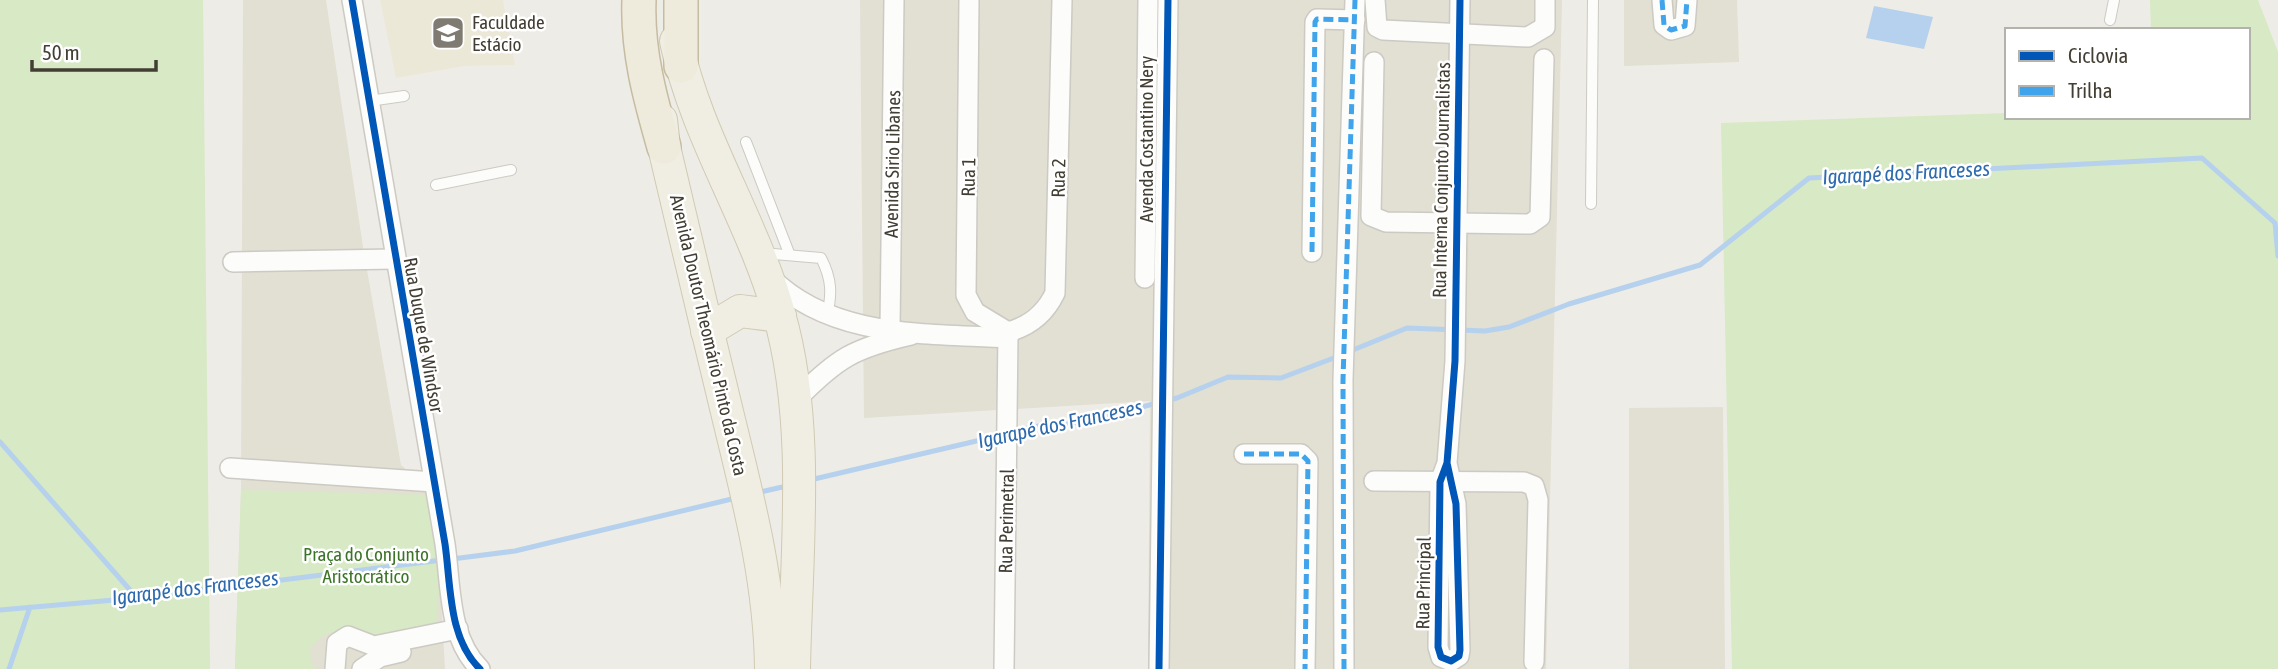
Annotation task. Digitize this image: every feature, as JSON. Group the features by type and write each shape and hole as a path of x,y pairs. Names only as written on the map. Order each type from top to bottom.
{"highway":[{"path":"639,0 641,52 647,86 664,147"},
{"path":"681,0 681,66"}],"main road":[{"name":"Avenida Doutor Theomário Pinto da Costa","path":"653,0 654,60 664,147 758,534 766,578 771,669"},
{"path":"671,0 681,66 696,110 771,260 796,400 794,669"},
{"path":"707,331 740,311 780,316"}],"street":[{"name":"Rua Duque de Windsor","path":"352,0 459,633 467,653 480,669"},
{"name":"Avenida Sirio Libanes","path":"890,328 894,0"},
{"name":"Rua 1","path":"970,0 966,295 975,312 1008,335"},
{"name":"Rua 2","path":"1008,335 1041,316 1055,293 1062,0"},
{"name":"Avenda Costantino Nery","path":"1145,278 1148,0"},
{"path":"1159,669 1168,0"},
{"path":"1375,0 1374,20 1377,27 1383,30 1528,37 1538,34 1545,27 1545,0"},
{"name":"Rua Interna Conjunto Journalistas","path":"1455,361 1460,0"},
{"path":"1662,0 1664,25 1671,30 1685,26 1687,0"},
{"path":"1312,253 1315,22 1317,19 1355,10 1343,380 1343,669"},
{"path":"1374,62 1371,216 1386,222 1530,224 1541,217 1544,59"},
{"path":"233,262 394,259"},
{"path":"771,260 788,293 827,316 844,322 920,333 1008,335"},
{"path":"796,400 836,361 855,350 920,333"},
{"name":"Rua Perimetral","path":"1003,669 1008,335"},
{"name":"Rua Principal","path":"1447,475 1460,650 1459,656 1451,661 1441,657 1438,647 1447,475 1455,361"},
{"path":"1244,454 1301,454 1308,461 1305,669"},
{"path":"230,468 434,482"},
{"path":"1374,481 1447,475 1524,482 1534,486 1538,500 1534,662"},
{"path":"335,669 337,643 348,636 374,646 459,633"},
{"path":"362,669 380,657 459,633"}],"lane":[{"path":"1591,204 1593,0"},
{"path":"2110,20 2115,0"},
{"path":"368,102 404,96"},
{"path":"746,142 771,260 821,258 829,273 832,295 827,316"},
{"path":"436,185 511,170"}],"shaded area":[{"path":"243,0 326,0 363,247 401,465 435,495 445,669 235,669 241,490"},
{"name":"Faculdade Estácio","path":"380,0 503,0 515,65 464,66 396,78"},
{"path":"860,0 1562,0 1546,669 1148,669 1150,401 864,418"},
{"path":"1624,0 1737,0 1739,62 1624,66"},
{"path":"1723,407 1725,669 1629,669 1629,408"}],"green space":[{"path":"0,0 203,0 210,669 0,669"},
{"path":"2150,0 2258,0 2278,52 2278,669 1732,669 1721,123 2005,113 2005,119 2250,119 2250,28 2151,28"},
{"name":"Praça do Conjunto Aristocrático","path":"241,490 435,495 439,592 436,625 375,652 350,635 335,632 327,634 310,648 315,669 235,669"}],"water":[{"path":"1874,6 1933,17 1924,49 1866,38"}],"waterway":[{"name":"Igarapé dos Franceses","path":"1348,352 1407,328 1485,331 1509,327 1569,304 1700,265 1809,178 2202,158 2275,223 2278,256"},
{"name":"Igarapé dos Franceses","path":"1011,432 1083,422 1177,398 1228,377 1281,378 1339,356"},
{"name":"Igarapé dos Franceses","path":"810,480 1002,435"},
{"path":"0,442 137,598"},
{"name":"Igarapé dos Franceses","path":"756,493 787,486"},
{"name":"Igarapé dos Franceses","path":"452,559 515,551 736,498"},
{"name":"Igarapé dos Franceses","path":"0,610 137,598 442,560"},
{"path":"9,669 30,607"}],"marked path":[{"path":"1344,669 1343,380 1355,0"},
{"path":"1662,0 1664,25 1671,30 1685,26 1687,0"},
{"path":"1312,252 1315,22 1317,19 1355,20"},
{"path":"1244,454 1301,454 1308,461 1305,669"}],"cycle path":[{"path":"352,0 445,544 456,627 462,642 480,669"},
{"path":"1159,669 1168,0"},
{"path":"1447,463 1456,504 1460,650 1459,656 1451,661 1441,657 1438,647 1440,482 1447,463 1455,361 1460,0"}],"place":[{"name":"Faculdade Estácio","path":"448,33"}]}
